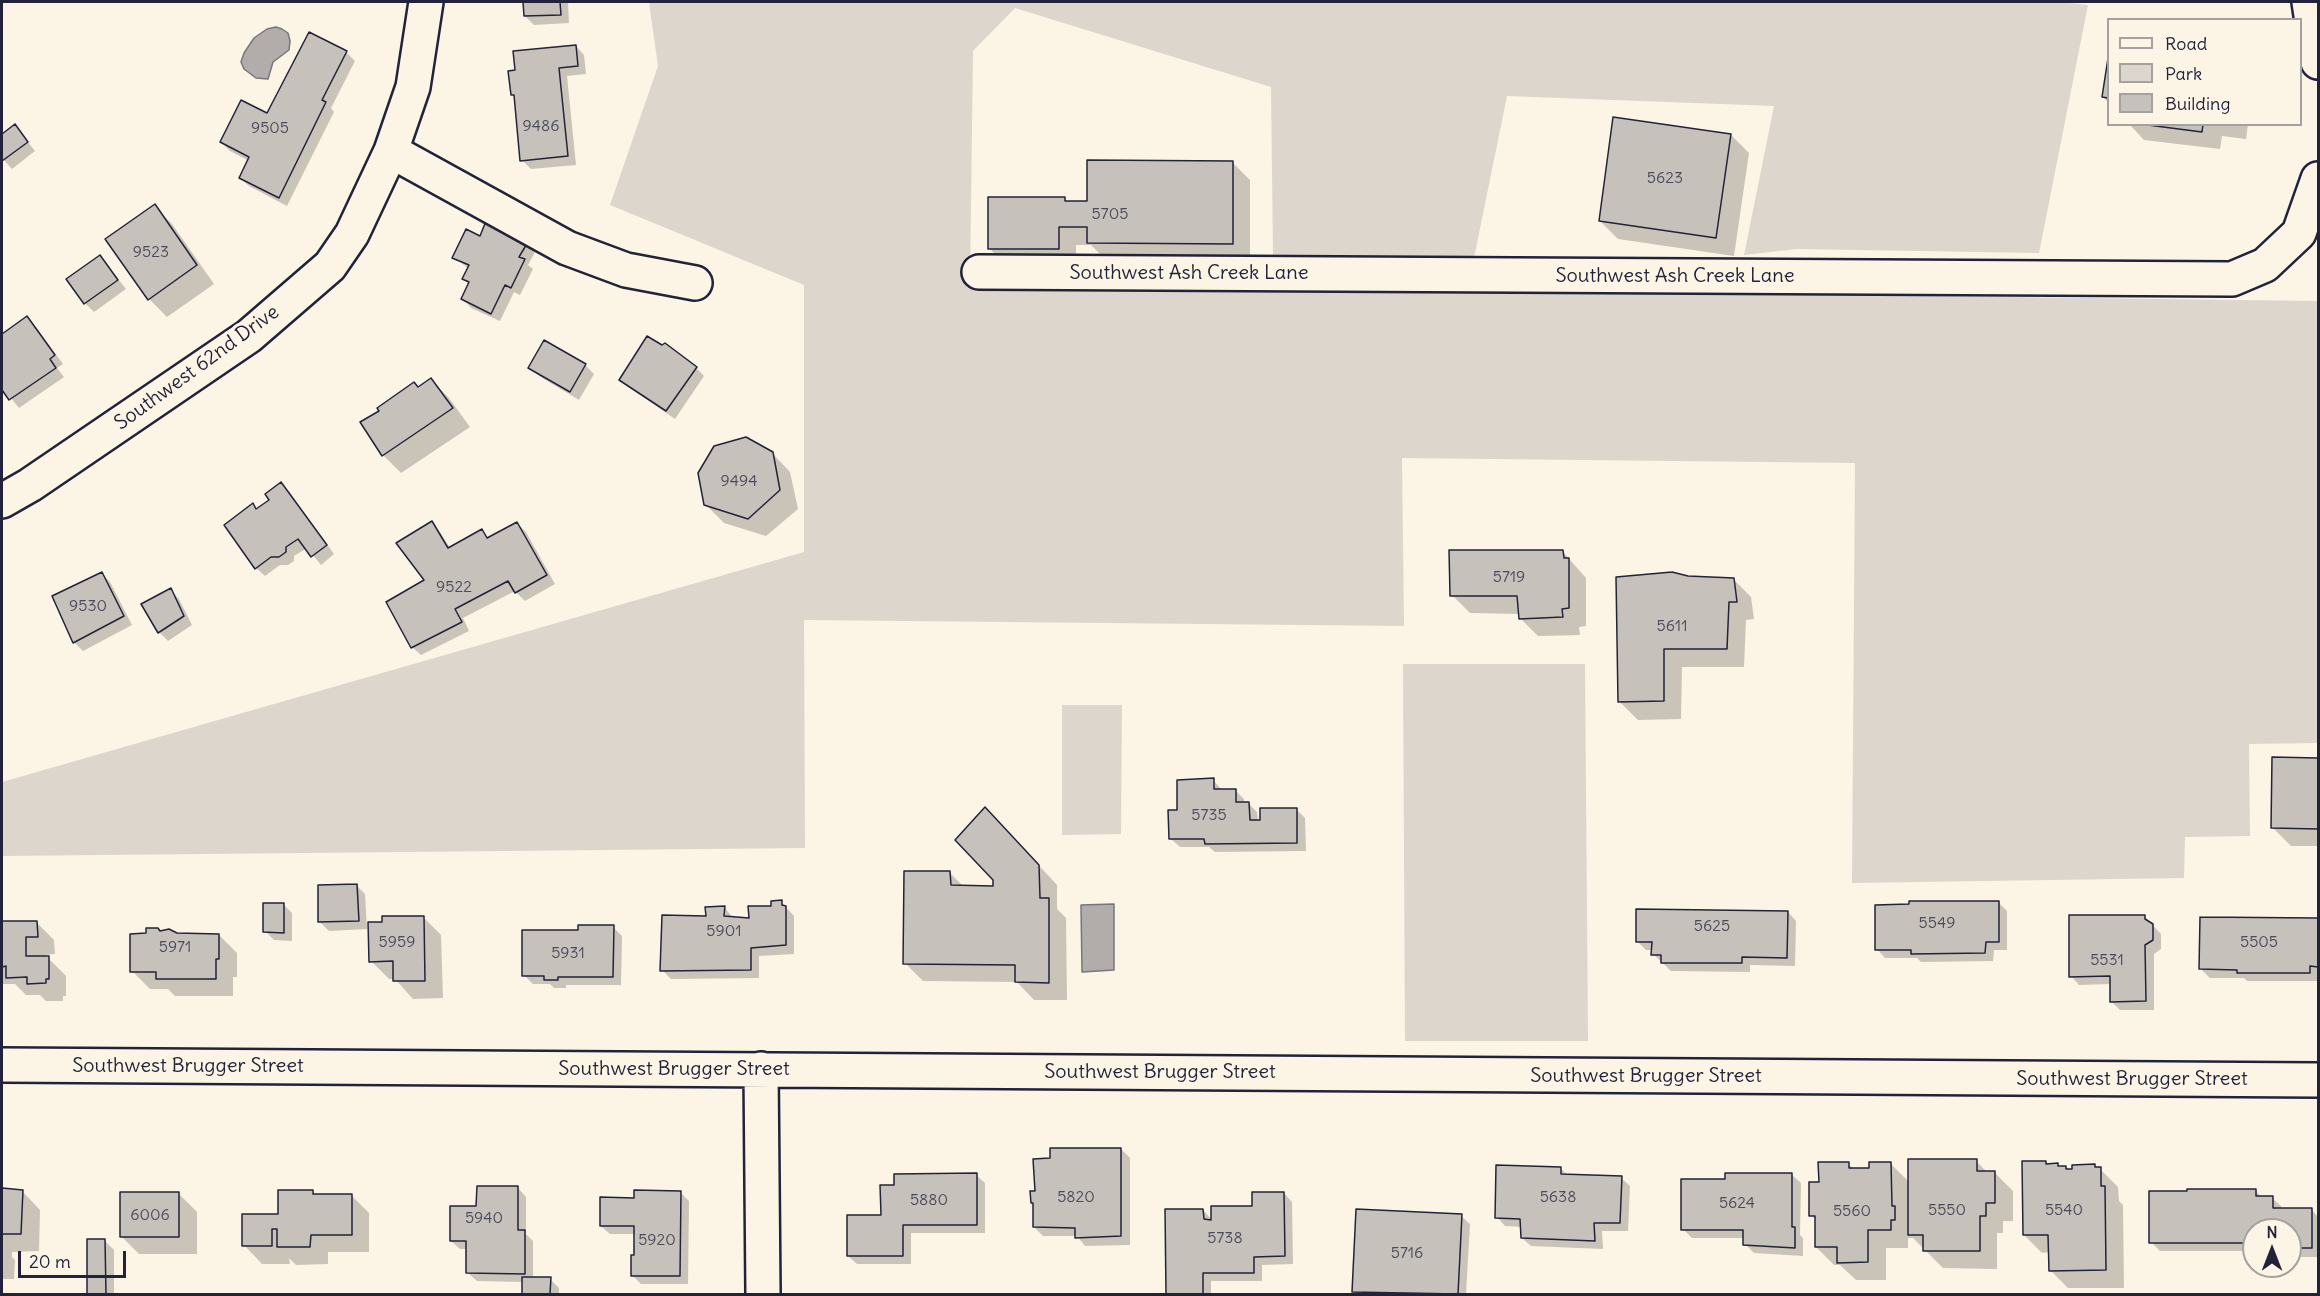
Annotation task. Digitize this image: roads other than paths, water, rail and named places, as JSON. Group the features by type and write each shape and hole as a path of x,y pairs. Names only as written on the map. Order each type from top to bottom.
{"street":[{"name":"Southwest 62nd Drive","path":"2,501 30,485 249,336 330,266 352,234 391,151 413,87 426,2"},
{"path":"2309,2 2319,62"},
{"path":"391,151 567,248 626,270 695,284"},
{"name":"Southwest Ash Creek Lane","path":"979,272 2232,279 2265,265 2299,233 2319,179"},
{"name":"Southwest Brugger Street","path":"2,1065 2319,1080"},
{"path":"761,1070 763,1294"}]}
